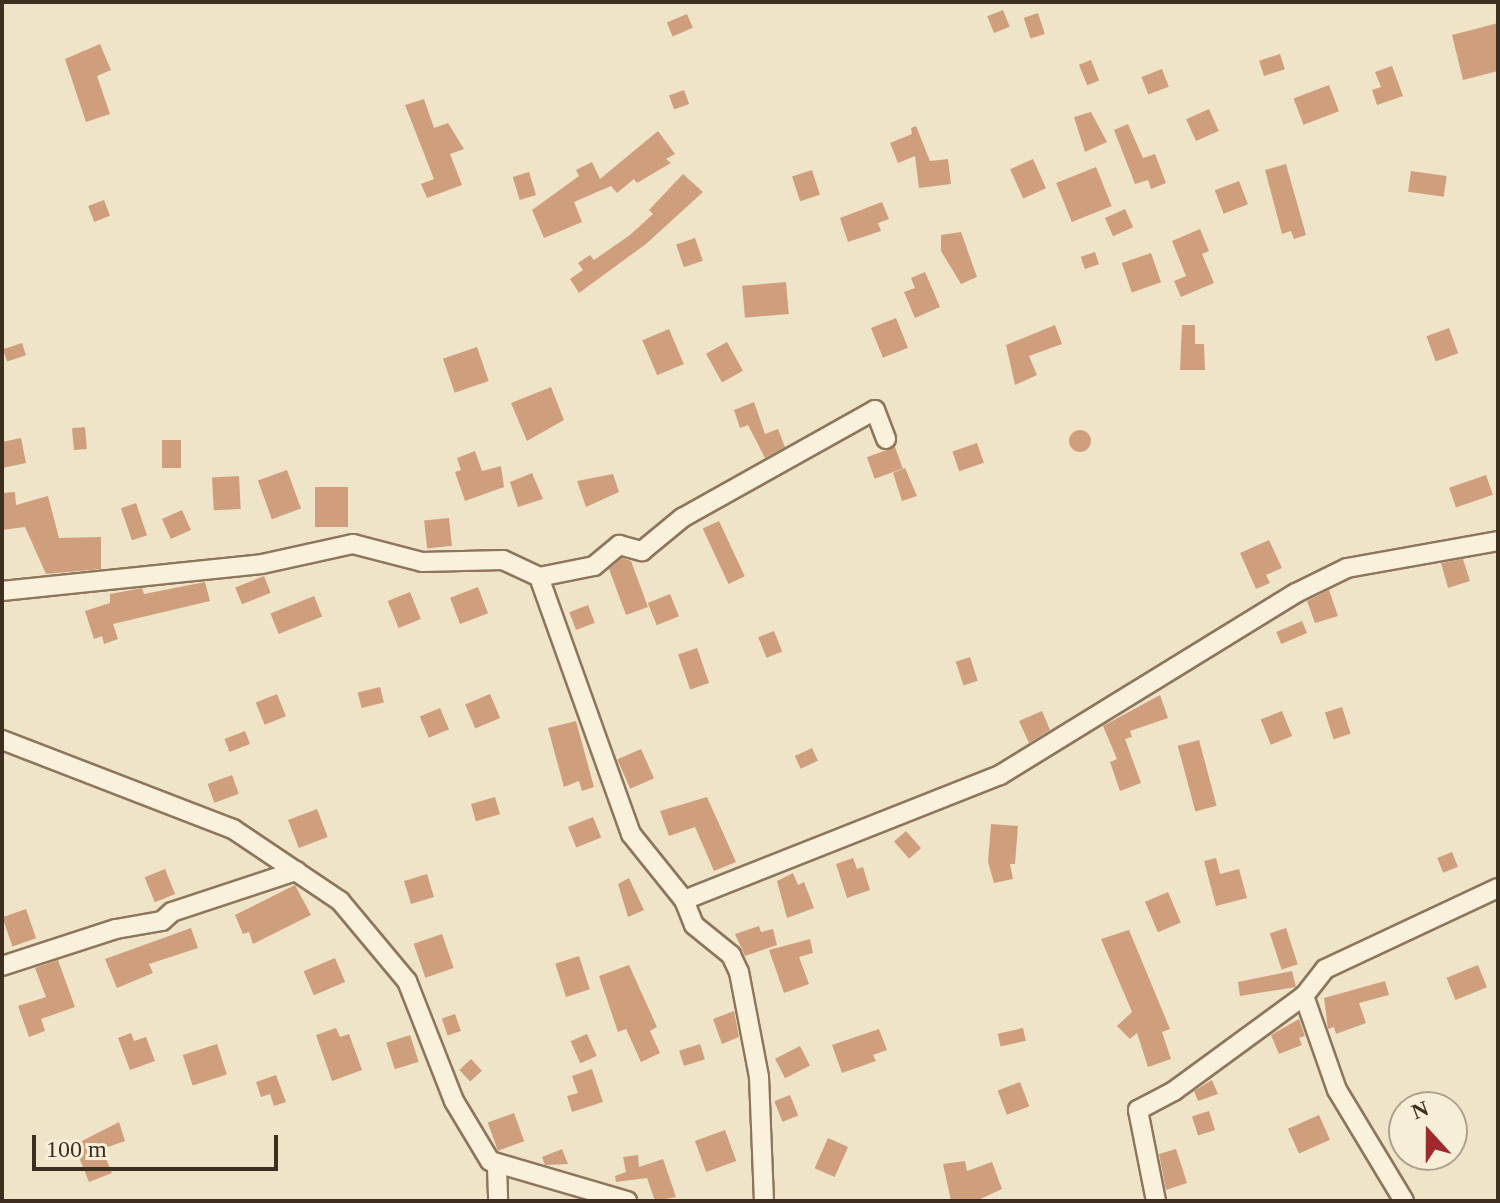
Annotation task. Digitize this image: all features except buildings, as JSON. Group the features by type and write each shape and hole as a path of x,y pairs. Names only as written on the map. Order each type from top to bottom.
{"street":[{"path":"2,591 262,564 353,544 422,562 503,560 539,577 594,566 619,545 642,551 682,518 875,410 886,439"},
{"path":"684,900 1000,775 1296,593 1347,568 1498,541"},
{"path":"539,577 631,834 684,900 694,925 731,955 739,972 759,1077 764,1201"},
{"path":"2,740 233,829 340,901 407,981 454,1101 497,1167 498,1201"},
{"path":"2,966 116,929 162,921 172,912 296,871"},
{"path":"1156,1201 1138,1110 1174,1091 1304,996 1325,969 1498,888"},
{"path":"1304,996 1337,1090 1404,1201"},
{"path":"497,1167 627,1201"}]}
